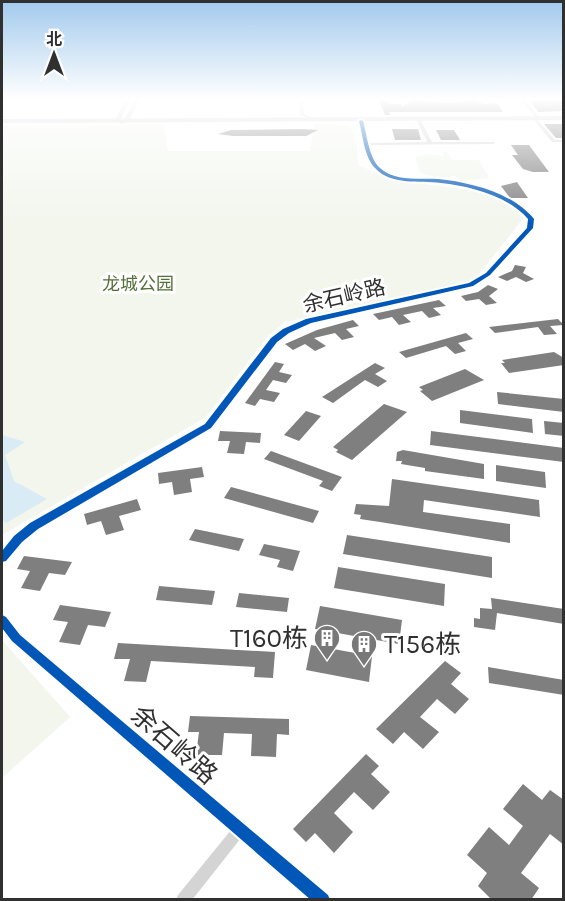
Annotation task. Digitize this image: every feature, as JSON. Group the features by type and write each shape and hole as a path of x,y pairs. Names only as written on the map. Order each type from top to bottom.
{"street":[{"name":"余石岭路","path":"2,558 18,538 34,526 208,426 274,340 286,331 309,321 471,285 488,274 531,226 530,216 520,207 469,186 406,179 385,173 375,166 367,141"},
{"path":"368,144 492,143"},
{"name":"余石岭路","path":"2,620 16,638 323,900"},
{"path":"183,900 240,829"}],"green space":[{"name":"龙城公园","path":"2,141 166,141 168,151 310,151 311,141 356,141 358,165 393,179 479,192 511,205 525,216 477,277 465,283 285,322 268,336 206,417 2,535"},
{"path":"443,152 447,152 452,160 479,160 489,178 459,181 456,176 439,178 420,173 415,158 427,154 444,156"},
{"path":"2,640 70,717 2,778"}],"shaded area":[{"path":"2,435 25,442 5,455 14,481 47,499 6,523 2,519"}],"building":[{"path":"511,145 529,145 549,172 533,172 523,169 512,155 518,155"},
{"path":"517,182 528,198 510,198 501,186"},
{"path":"515,265 526,267 523,273 534,279 526,282 516,277 507,281 498,277 512,271"},
{"path":"488,285 498,289 489,296 497,303 486,305 479,299 466,301 461,296 478,292"},
{"path":"439,300 446,306 433,308 441,315 429,318 422,311 403,315 411,322 399,325 392,317 379,320 373,314"},
{"path":"558,319 564,325 550,326 557,334 544,335 538,327 495,333 489,327"},
{"path":"353,320 359,326 346,329 354,337 342,340 335,333 314,338 326,346 315,351 305,344 293,350 285,344 317,330"},
{"path":"466,333 473,339 458,343 466,351 455,354 446,346 406,358 399,352"},
{"path":"554,352 564,358 564,365 509,373 501,363 505,363 502,360"},
{"path":"275,362 284,364 279,372 292,375 286,383 273,380 266,390 280,393 274,402 260,399 255,406 245,403"},
{"path":"375,363 385,368 375,374 387,381 378,387 365,380 333,403 322,397"},
{"path":"465,369 484,380 432,401 420,391 423,390 419,387"},
{"path":"497,392 564,399 564,412 498,404"},
{"path":"384,404 407,412 352,460 336,452 338,450 333,447"},
{"path":"460,410 532,419 533,433 460,423"},
{"path":"306,411 321,416 299,441 284,435"},
{"path":"544,421 564,423 564,436 545,434"},
{"path":"220,431 261,433 260,443 246,442 244,454 227,453 230,441 218,441"},
{"path":"431,431 564,448 564,462 430,445"},
{"path":"403,450 484,464 484,479 425,471 425,468 401,464 402,461 396,461 397,452"},
{"path":"271,451 342,477 332,491 319,486 323,481 264,459"},
{"path":"496,465 545,472 546,488 496,481"},
{"path":"202,467 204,477 190,479 192,492 174,495 172,482 159,484 158,473"},
{"path":"392,479 539,500 540,517 424,500 423,512 510,524 510,543 360,519 361,515 354,514 356,504 389,506"},
{"path":"231,487 319,511 313,523 224,498"},
{"path":"137,499 141,510 119,516 124,530 106,535 101,521 87,525 84,514"},
{"path":"195,529 244,539 239,551 189,540"},
{"path":"347,535 492,557 492,578 343,554"},
{"path":"264,544 300,551 293,571 277,567 280,560 259,555"},
{"path":"24,556 72,562 65,575 49,573 40,591 21,588 30,571 17,569"},
{"path":"338,567 445,584 444,606 334,588"},
{"path":"159,586 215,591 212,605 156,600"},
{"path":"239,593 289,598 287,612 236,607"},
{"path":"491,598 564,609 564,624 497,613 495,630 474,627 474,618 480,619 480,608 492,609"},
{"path":"60,605 111,612 105,627 88,625 80,645 59,642 68,622 53,620"},
{"path":"320,606 402,620 399,644 315,629"},
{"path":"118,643 275,652 273,678 254,677 255,667 151,661 146,682 124,681 130,659 114,659"},
{"path":"311,645 372,656 369,682 306,670"},
{"path":"445,661 461,673 451,684 469,699 455,714 437,699 420,717 439,732 423,749 404,732 393,744 376,729"},
{"path":"488,667 564,680 564,695 489,683"},
{"path":"190,716 289,719 289,735 277,734 276,757 251,756 252,734 224,733 222,755 196,755 199,732 188,732"},
{"path":"366,754 379,766 371,774 390,792 373,810 354,792 334,813 353,832 334,853 315,833 306,842 293,829"},
{"path":"523,784 542,800 550,790 564,800 564,845 550,834 521,873 539,888 531,900 492,900 478,886 487,873 467,855 489,827 509,845 523,826 503,809"}],"cycle path":[{"path":"2,558 18,539 34,526 208,426 274,340 286,331 309,321 471,285 488,274 530,228 531,219 525,212 490,193 450,182 407,180 384,173 375,165 366,141"},
{"path":"2,620 16,638 323,900"}],"place":[{"name":"T160栋","path":"327,661"},
{"name":"T156栋","path":"364,667"}]}
